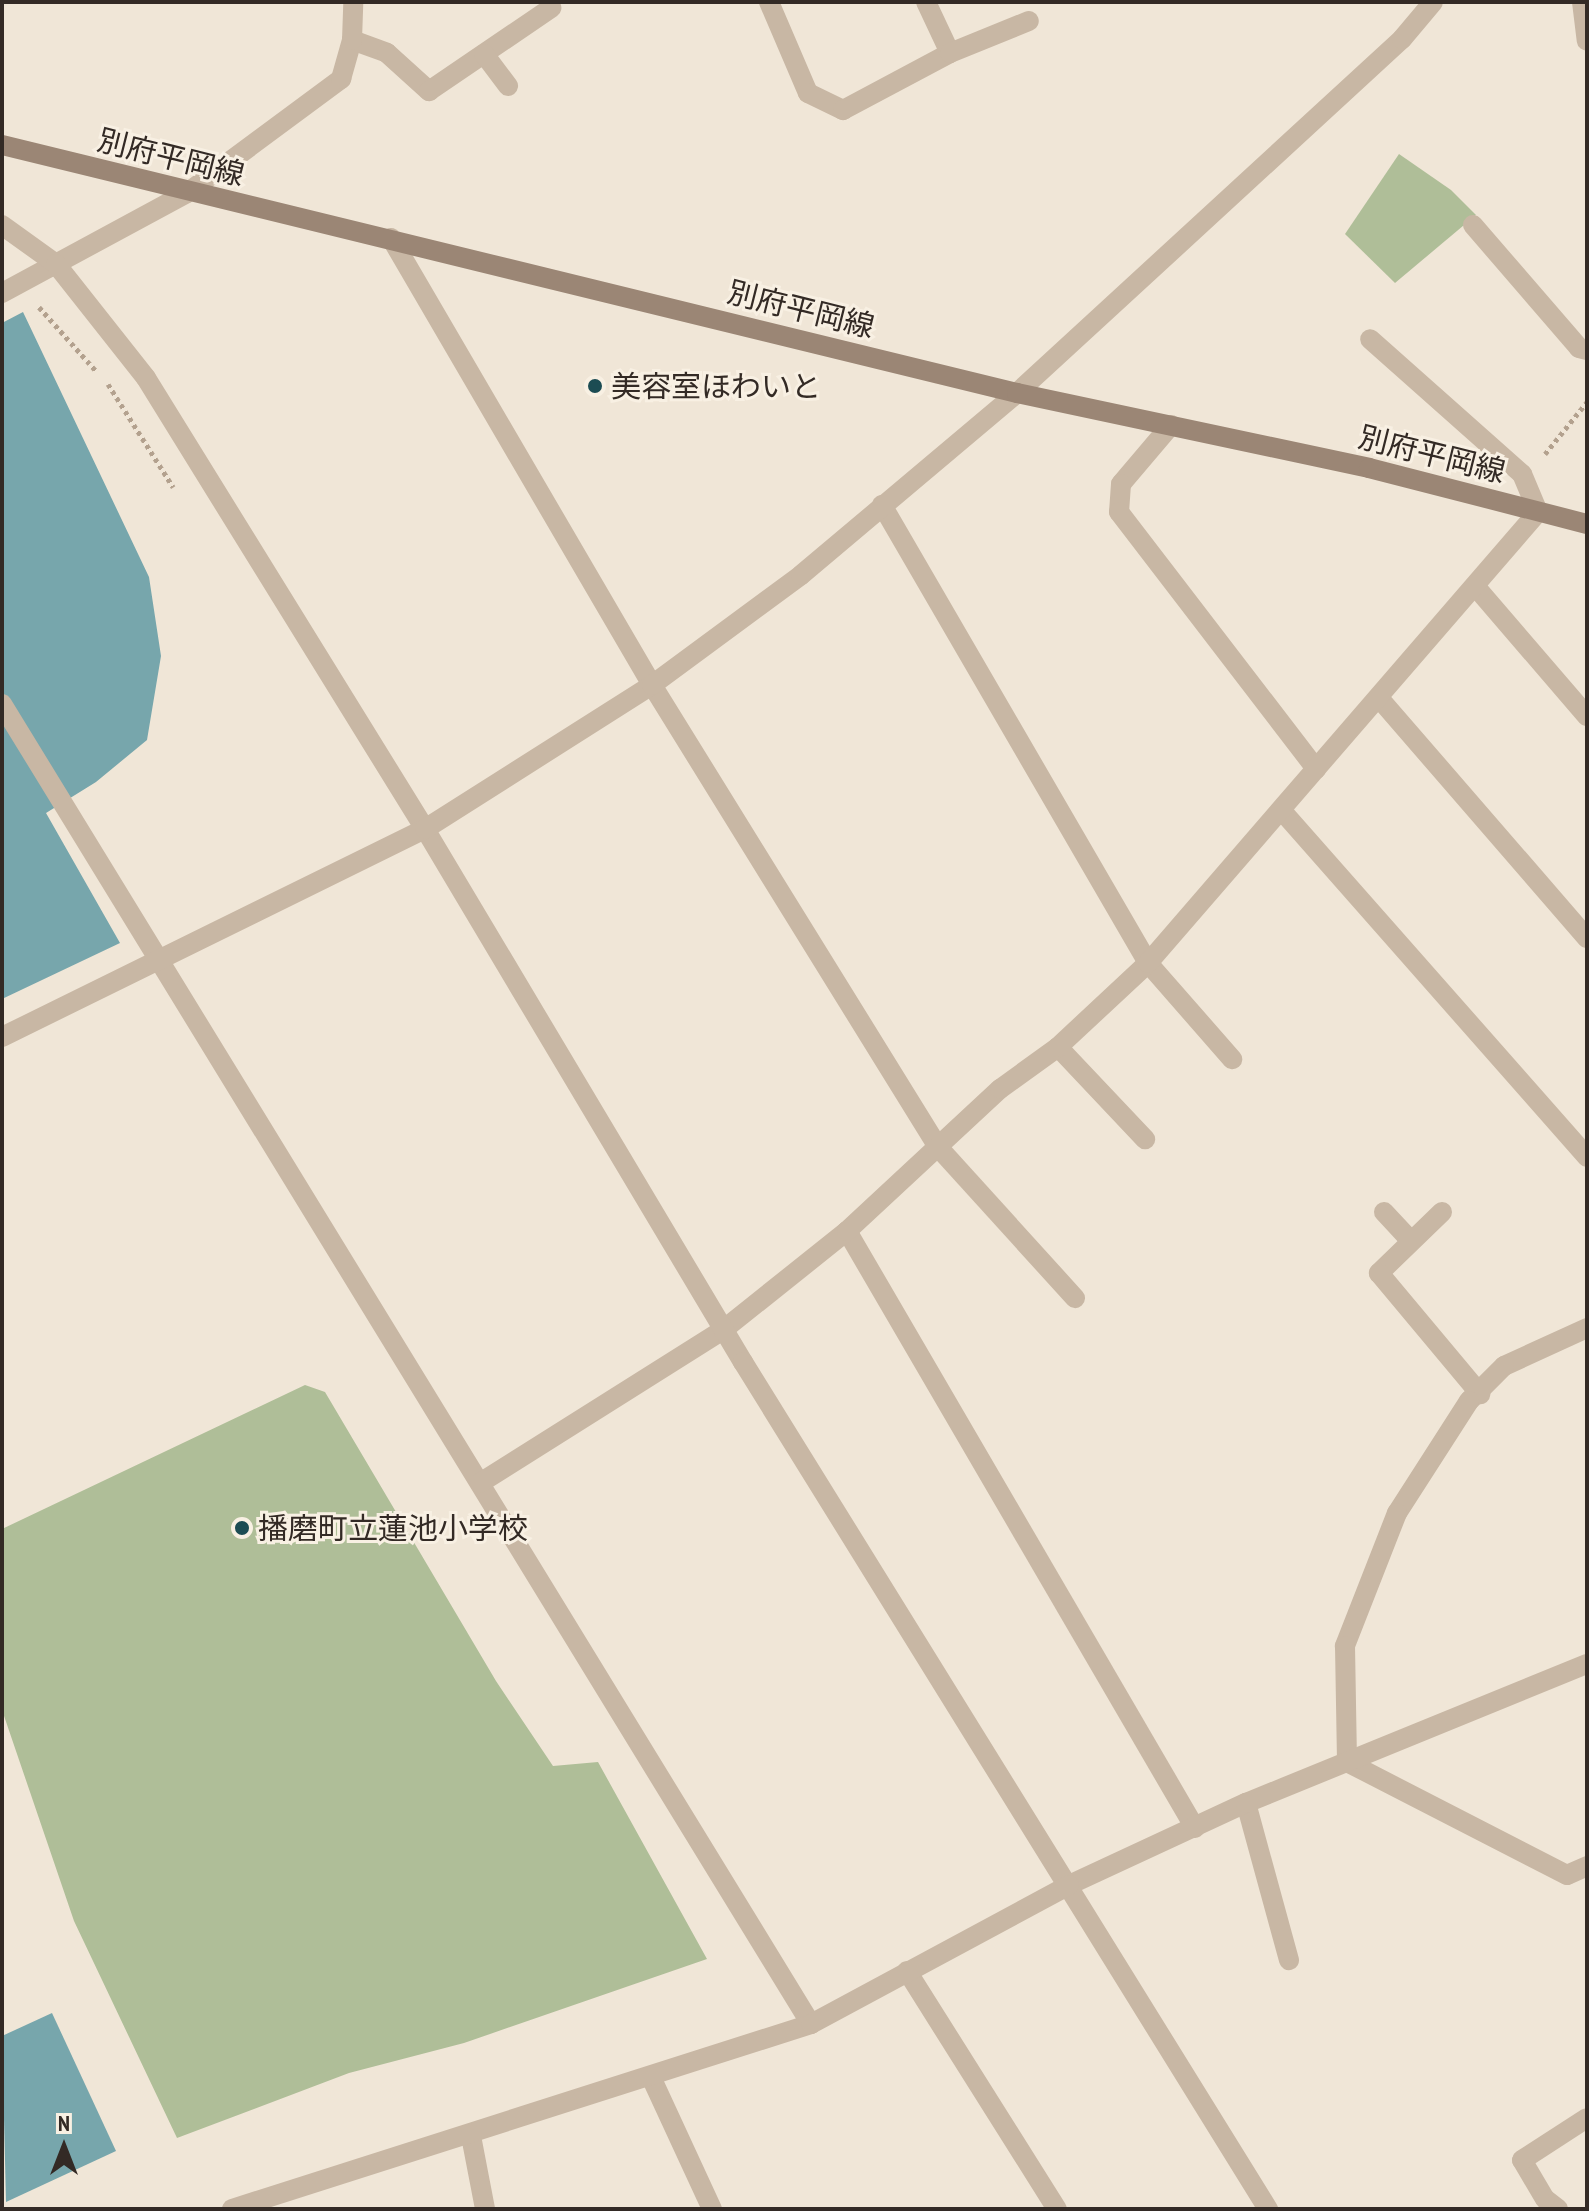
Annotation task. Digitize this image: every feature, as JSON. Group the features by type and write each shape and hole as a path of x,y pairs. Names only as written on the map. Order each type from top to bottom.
{"main road":[{"name":"別府平岡線","path":"2,145 187,193 391,238 1017,393 1171,425 1587,524"}],"street":[{"path":"2,293 187,193 245,145 341,79 352,40 353,2"},
{"path":"769,2 808,93 843,110 950,53 1029,21"},
{"path":"926,2 950,53"},
{"path":"2,1037 159,963 425,829 652,685 801,575 1017,393 1402,39 1433,2"},
{"path":"1582,2 1587,41"},
{"path":"352,40 387,53 429,91 551,8"},
{"path":"484,54 508,86"},
{"path":"2,225 56,264 146,378 425,829 723,1330 1268,2209"},
{"path":"1473,225 1579,348 1587,350"},
{"path":"391,238 652,685 938,1147 1075,1298"},
{"path":"480,1483 723,1330 847,1231 1000,1089 1058,1047 1148,963 1283,812 1316,769 1538,512 1522,474 1370,339"},
{"path":"1171,425 1121,484 1119,512 1316,769"},
{"path":"882,505 1148,963 1232,1059"},
{"path":"1475,586 1587,716"},
{"path":"1379,698 1587,938"},
{"path":"2,704 811,2024"},
{"path":"1283,812 1587,1157"},
{"path":"1058,1047 1145,1139"},
{"path":"1384,1212 1409,1239"},
{"path":"1442,1212 1409,1239 1379,1273 1480,1394"},
{"path":"847,1231 1195,1828"},
{"path":"1347,1762 1345,1646 1397,1513 1432,1454 1469,1401 1480,1394 1504,1366 1587,1328"},
{"path":"232,2209 471,2136 811,2024 1069,1885 1246,1803 1587,1664"},
{"path":"1347,1762 1567,1875 1587,1866"},
{"path":"1246,1803 1289,1960"},
{"path":"907,1971 1057,2209"},
{"path":"651,2077 712,2209"},
{"path":"1558,2209 1545,2199 1522,2160 1587,2118"},
{"path":"471,2136 485,2209"}],"path":[{"path":"31,306 50,317 107,383 179,496"},
{"path":"1522,474 1557,444 1587,402"}],"green space":[{"path":"1399,154 1451,190 1476,215 1395,283 1345,234"},
{"path":"305,1385 325,1392 496,1681 553,1766 598,1762 707,1959 464,2043 349,2073 177,2138 74,1921 2,1710 2,1529"}],"water":[{"path":"23,312 149,577 161,656 147,740 96,782 46,813 120,943 2,999 2,323"},
{"path":"52,2013 116,2151 6,2202 2,2036"}],"place":[{"name":"美容室ほわいと","path":"595,386"},
{"name":"播磨町立蓮池小学校","path":"242,1528"}]}
